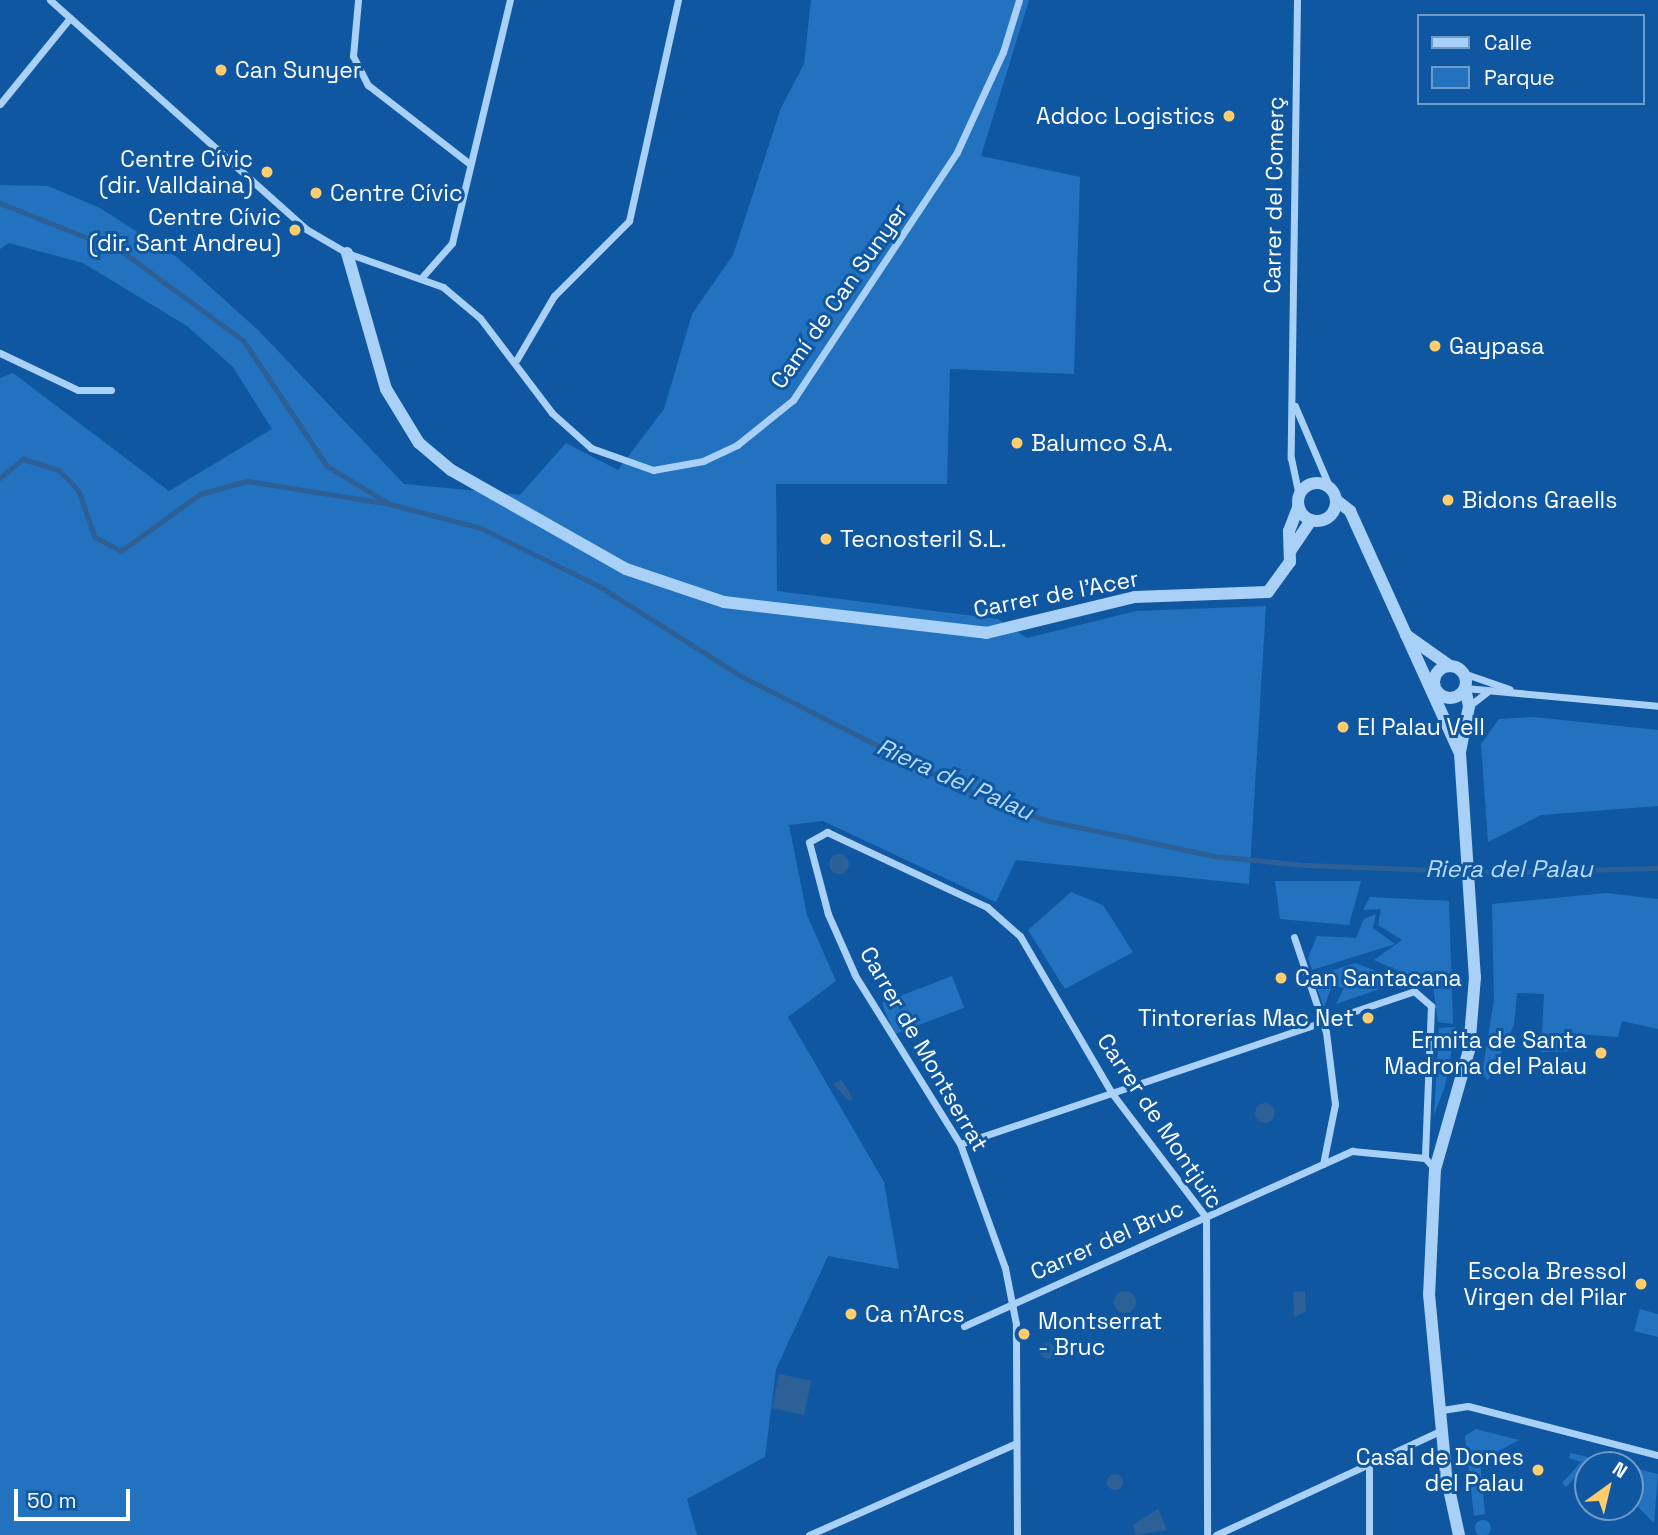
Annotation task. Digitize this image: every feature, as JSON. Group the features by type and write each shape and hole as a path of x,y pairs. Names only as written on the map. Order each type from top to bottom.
{"street":[{"name":"Camí de Can Sunyer","path":"50,0 306,229 348,253 423,276 480,318 517,359 552,413 591,448 618,462 653,470 703,461 737,445 793,400 957,152 1003,52 1019,0"},
{"path":"358,0 354,56 368,85 470,164"},
{"path":"423,276 453,243 510,0"},
{"path":"517,359 554,296 629,221 678,0"},
{"name":"Carrer del Comerç","path":"1291,550 1298,501 1291,458 1297,0"},
{"path":"0,104 71,18"},
{"name":"Carrer de l'Acer","path":"348,253 386,388 419,443 450,470 596,552 651,579 724,602 802,616 986,633 1135,597 1268,592 1283,577 1291,550"},
{"path":"0,353 78,390 111,390"},
{"name":"Carrer del Comerç","path":"1291,391 1299,428 1333,494 1350,511 1396,624 1435,688 1460,753"},
{"path":"1311,520 1298,501 1313,483 1333,494 1329,517"},
{"path":"1291,550 1311,520 1329,517 1359,537"},
{"name":"Carrer del Comerç","path":"1396,624 1415,645 1464,673"},
{"path":"1450,666 1436,673 1435,688 1447,698 1465,688 1513,690 1658,706"},
{"path":"1459,1535 1442,1430 1429,1294 1435,1169 1469,1050 1475,977 1460,753 1469,706 1464,673 1513,690"},
{"path":"1469,706 1489,691"},
{"name":"Carrer de Montjuïc","path":"815,837 827,832 848,840 987,907 1020,936 1111,1092 1206,1217 1207,1535"},
{"name":"Carrer de Montserrat","path":"815,837 809,842 813,874 855,975 960,1144 987,1205 1014,1303 1017,1535"},
{"path":"1294,937 1321,1020 1335,1104 1323,1164"},
{"path":"960,1144 1401,991 1426,999 1425,1158 1435,1169"},
{"name":"Carrer del Bruc","path":"964,1326 1352,1151 1425,1158"},
{"path":"1442,1410 1468,1406 1658,1455"},
{"path":"1216,1535 1442,1430"},
{"path":"809,1535 1014,1444"},
{"path":"1369,1463 1369,1535"}],"green space":[{"path":"811,0 1029,0 981,156 1080,177 1074,374 950,369 947,484 776,484 777,591 998,619 1027,638 1136,611 1266,606 1249,884 1016,860 996,902 823,821 789,825 807,915 836,981 788,1017 884,1182 899,1269 828,1256 776,1369 765,1457 687,1499 697,1535 0,1535 0,378 13,373 169,491 272,429 233,367 187,326 83,263 9,243 0,249 0,185 48,186 100,208 178,258 259,331 404,484 520,495 566,443 618,470 664,409 692,314 733,255 781,108 804,64"},
{"path":"1533,717 1658,730 1658,806 1541,815 1488,842 1481,744 1499,719"},
{"path":"1275,881 1361,881 1349,925 1280,919"},
{"path":"1071,892 1103,905 1133,952 1065,989 1028,930"},
{"path":"1606,893 1658,899 1658,1029 1622,1021 1618,1037 1577,1034 1576,1051 1541,1052 1544,994 1517,993 1514,1025 1488,1080 1482,1074 1494,1000 1492,904"},
{"path":"1370,897 1449,901 1453,1024 1438,1022 1433,986 1374,960 1402,940 1378,925 1381,909 1363,910"},
{"path":"1376,914 1373,928 1395,944 1312,970 1308,958 1317,936 1356,938 1364,919"},
{"path":"1355,963 1403,981 1336,1004 1344,988 1332,985 1324,1008 1313,977"},
{"path":"952,976 964,1008 894,1035 882,1003"},
{"path":"1456,1027 1445,1086 1434,1115 1439,1028"},
{"path":"1640,1309 1658,1314 1658,1337 1634,1331"},
{"path":"1476,1429 1519,1440 1480,1461 1485,1514 1474,1516 1465,1436"},
{"path":"1574,1470 1574,1479 1566,1487 1562,1483"},
{"path":"1644,1470 1658,1474 1654,1523 1644,1513"},
{"path":"1483,1520 1491,1528 1483,1536 1475,1528"}],"shaded area":[{"path":"839,854 846,857 849,864 846,871 839,874 832,871 829,864 832,857"},
{"path":"841,1079 853,1099 849,1101 833,1084"},
{"path":"1265,1103 1272,1106 1275,1113 1272,1120 1265,1123 1258,1120 1255,1113 1258,1106"},
{"path":"1104,1229 1110,1229 1115,1237 1113,1243 1104,1245 1099,1240 1099,1234"},
{"path":"1125,1291 1133,1294 1136,1302 1133,1310 1125,1313 1117,1310 1114,1302 1117,1294"},
{"path":"1305,1291 1306,1312 1294,1317 1293,1292"},
{"path":"1045,1343 1051,1343 1056,1351 1054,1357 1045,1359 1040,1354 1040,1348"},
{"path":"779,1374 811,1381 804,1415 772,1408"},
{"path":"1115,1474 1121,1476 1121,1488 1115,1490 1109,1488 1107,1482 1109,1476"},
{"path":"1158,1509 1167,1530 1136,1535 1133,1525"}],"waterway":[{"path":"0,203 123,252 244,341 327,466 387,502"},
{"name":"Riera del Palau","path":"0,478 23,459 59,470 79,491 95,537 121,551 200,494 247,481 390,504 481,528 599,586 743,677 958,786 1045,820 1214,856 1304,865 1489,872 1658,868"}],"place":[{"name":"Can Sunyer","path":"221,70"},
{"name":"Addoc Logistics","path":"1229,116"},
{"name":"Centre Cívic (dir. Valldaina)","path":"267,172"},
{"name":"Centre Cívic","path":"316,193"},
{"name":"Centre Cívic (dir. Sant Andreu)","path":"295,230"},
{"name":"Gaypasa","path":"1435,346"},
{"name":"Balumco S.A.","path":"1017,443"},
{"name":"Bidons Graells","path":"1448,500"},
{"name":"Tecnosteril S.L.","path":"826,539"},
{"name":"El Palau Vell","path":"1343,727"},
{"name":"Can Santacana","path":"1281,978"},
{"name":"Tintorerías Mac Net","path":"1368,1018"},
{"name":"Ermita de Santa Madrona del Palau","path":"1601,1053"},
{"name":"Escola Bressol Virgen del Pilar","path":"1641,1284"},
{"name":"Ca n'Arcs","path":"851,1314"},
{"name":"Montserrat - Bruc","path":"1024,1334"},
{"name":"Casal de Dones del Palau","path":"1538,1470"}]}
